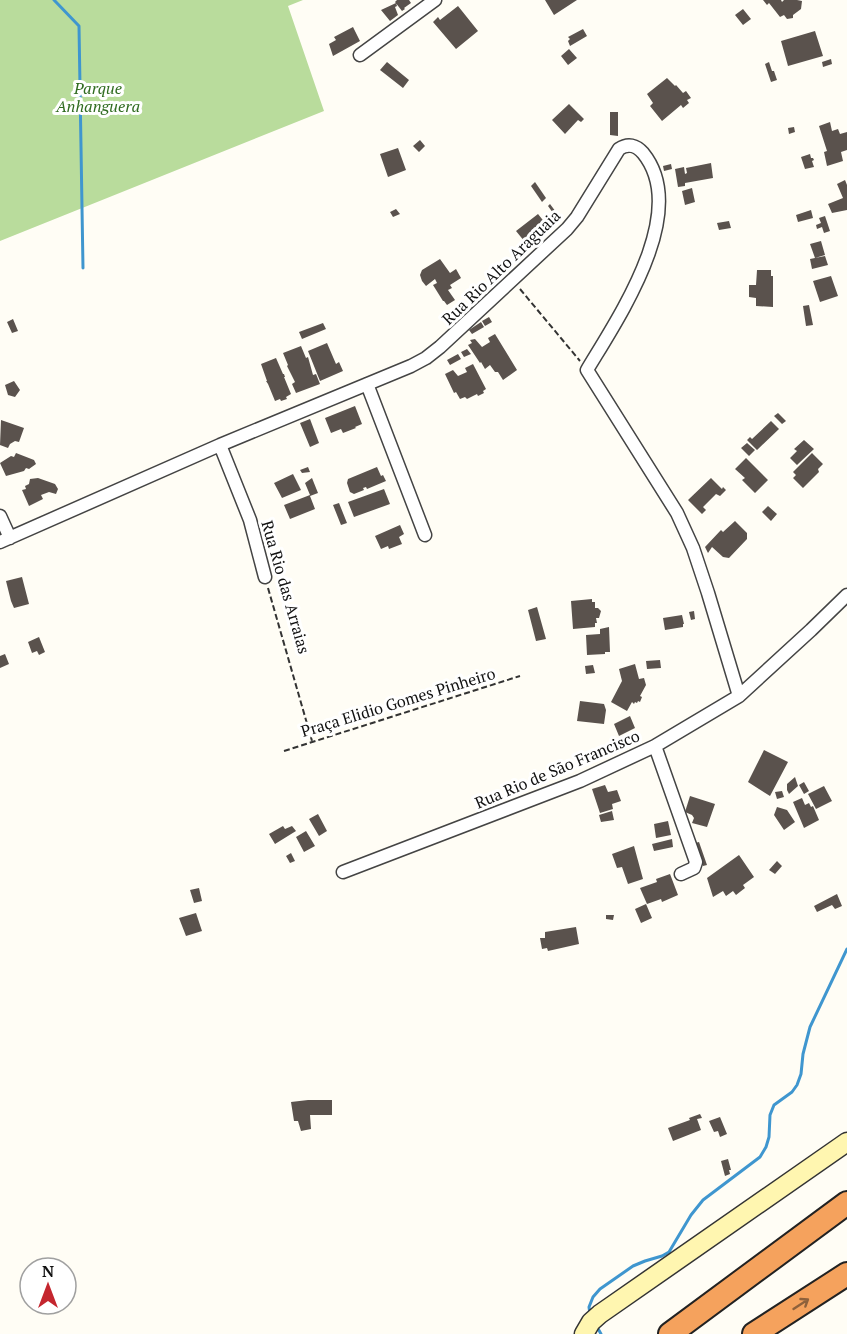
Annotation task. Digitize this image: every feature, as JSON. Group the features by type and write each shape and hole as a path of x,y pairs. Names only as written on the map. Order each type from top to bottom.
{"highway":[{"path":"671,1334 847,1203"},
{"path":"671,1334 847,1221"},
{"path":"754,1334 847,1274"}],"main road":[{"path":"584,1334 591,1322 600,1314 847,1142"}],"street":[{"path":"360,55 435,0"},
{"name":"Rua Rio Alto Araguaia","path":"5,540 220,445 426,358 513,281 567,229 619,149 628,145 640,150 653,169 658,203 656,229 650,254 631,297 587,370"},
{"path":"587,370 677,513 708,593 738,696"},
{"path":"367,384 425,535"},
{"name":"Rua Rio das Arraias","path":"220,445 250,520 265,577"},
{"path":"0,516 5,540"},
{"name":"Rua Rio de São Francisco","path":"343,872 580,781 655,746 738,696 812,630 847,595"},
{"path":"655,746 696,862 694,868 681,874"}],"path":[{"path":"513,281 587,370"},
{"name":"Rua Rio das Arraias","path":"265,577 312,741"},
{"name":"Praça Elidio Gomes Pinheiro","path":"284,751 520,676"}],"green space":[{"name":"Parque Anhanguera","path":"0,0 303,0 288,6 324,111 0,241"}],"building":[{"path":"409,0 411,3 402,11 395,2"},
{"path":"545,0 577,0 554,15"},
{"path":"763,0 802,1 801,9 793,15 793,18 787,19 784,15 780,17 769,3 767,5"},
{"path":"396,3 398,15 390,21 381,10"},
{"path":"458,6 478,31 456,49 433,22 438,17 440,20"},
{"path":"743,9 751,19 743,25 735,15"},
{"path":"353,27 360,41 333,56 329,44 336,40 334,37"},
{"path":"583,29 587,36 570,46 568,37"},
{"path":"815,31 823,56 788,66 781,41"},
{"path":"569,49 577,58 568,65 561,56"},
{"path":"831,59 832,64 823,67 822,62"},
{"path":"387,62 409,80 403,88 380,70"},
{"path":"769,62 777,80 771,82 765,64"},
{"path":"667,78 683,93 686,91 691,98 687,100 689,103 683,108 681,105 662,121 650,106 653,103 647,94"},
{"path":"569,104 584,119 581,122 578,120 565,134 552,120"},
{"path":"610,112 618,112 618,136 610,135"},
{"path":"830,122 832,131 838,129 840,134 847,132 847,150 841,152 843,161 827,166 824,152 827,151 819,126"},
{"path":"794,127 795,132 789,134 788,128"},
{"path":"420,140 425,146 419,152 413,146"},
{"path":"398,148 406,170 388,177 380,154"},
{"path":"810,154 814,160 812,161 814,167 805,169 801,157"},
{"path":"711,163 713,178 685,183 685,186 678,187 675,169 684,167 685,174 687,173 686,168"},
{"path":"671,164 672,169 664,171 663,166"},
{"path":"845,180 847,210 832,213 828,204 843,198 837,184"},
{"path":"535,182 546,198 542,202 531,186"},
{"path":"692,188 695,202 685,205 682,191"},
{"path":"550,204 559,216 554,220 550,215 553,213 548,206"},
{"path":"396,209 400,214 393,217 390,212"},
{"path":"811,210 813,218 798,222 796,215"},
{"path":"538,214 550,229 529,247 516,231"},
{"path":"825,216 830,231 824,233 822,227 817,229 816,225 821,223 819,218"},
{"path":"729,221 731,228 719,230 717,223"},
{"path":"821,241 825,255 815,258 810,244"},
{"path":"825,256 828,265 812,269 810,259"},
{"path":"440,259 450,273 456,269 461,278 450,285 452,288 448,290 455,300 447,305 433,285 437,283 435,279 426,286 420,275 422,270"},
{"path":"757,270 771,270 773,307 756,306 756,298 749,297 749,285 756,285"},
{"path":"831,276 838,296 820,302 813,281"},
{"path":"809,305 813,325 806,326 803,306"},
{"path":"489,317 492,322 485,326 482,321"},
{"path":"13,319 18,331 12,333 7,322"},
{"path":"481,322 484,327 472,334 469,330"},
{"path":"323,323 326,329 302,339 299,332"},
{"path":"495,334 517,370 503,380 490,365 485,369 468,345 472,343 470,340 475,339 482,347 490,342 488,338"},
{"path":"327,343 336,364 339,362 343,371 320,381 308,351"},
{"path":"301,346 306,358 308,357 313,375 316,374 320,384 296,393 292,384 295,382 283,353"},
{"path":"467,349 471,354 464,357 461,352"},
{"path":"458,354 461,359 450,365 447,360"},
{"path":"276,358 291,394 286,397 287,399 281,401 280,399 275,401 261,364"},
{"path":"473,364 486,389 478,396 477,394 467,399 465,397 460,399 456,392 454,393 445,374 453,370 458,376 467,372 465,368"},
{"path":"14,381 20,390 15,397 8,395 5,385"},
{"path":"355,406 362,424 343,433 341,429 331,433 325,418"},
{"path":"778,413 786,421 782,424 774,416"},
{"path":"310,419 319,443 310,447 300,423"},
{"path":"1,420 24,428 19,442 15,441 8,448 0,445"},
{"path":"771,421 779,429 757,450 747,440 750,437 752,439"},
{"path":"804,440 814,449 797,465 790,458 797,451 794,449"},
{"path":"747,443 755,450 749,456 741,448"},
{"path":"16,453 34,460 36,464 24,471 6,476 0,463 11,456 14,457"},
{"path":"812,453 823,464 818,469 819,472 803,488 793,478 796,475 793,472"},
{"path":"746,458 768,480 755,493 742,480 745,478 735,469"},
{"path":"308,467 310,472 302,473 300,470"},
{"path":"377,467 386,481 367,489 363,488 364,490 354,494 350,492 348,479"},
{"path":"293,474 301,490 282,498 274,483"},
{"path":"38,478 55,484 58,489 56,494 49,492 41,495 43,499 29,506 22,490 26,489 25,486 29,484 30,479"},
{"path":"312,478 318,493 310,496 315,509 290,519 284,505 310,495 305,483"},
{"path":"711,478 726,490 720,496 716,494 703,507 706,510 702,514 688,500"},
{"path":"384,489 390,504 354,517 348,502"},
{"path":"339,503 347,523 341,525 333,505"},
{"path":"768,506 777,514 771,521 762,512"},
{"path":"735,521 747,533 747,539 729,558 723,557 712,547 708,553 705,547 721,530 723,532"},
{"path":"400,525 404,534 399,537 402,544 389,549 388,546 381,549 375,536"},
{"path":"22,577 29,604 14,608 6,581"},
{"path":"592,599 592,602 595,602 595,608 601,611 599,618 596,618 595,627 573,629 571,601"},
{"path":"537,607 546,639 536,641 528,610"},
{"path":"694,611 695,619 691,620 689,612"},
{"path":"682,615 683,627 665,630 663,618"},
{"path":"609,627 610,652 587,655 586,635 600,634 600,629"},
{"path":"39,637 45,652 39,655 37,651 32,653 28,642"},
{"path":"5,654 9,664 0,668 0,656"},
{"path":"660,660 661,668 647,669 646,661"},
{"path":"635,664 639,679 644,678 646,685 640,696 642,697 640,702 634,704 632,702 627,711 611,702 622,681 619,669"},
{"path":"593,665 595,673 586,674 585,666"},
{"path":"580,701 604,704 606,710 604,724 577,721"},
{"path":"630,716 635,728 619,736 614,724"},
{"path":"764,750 788,762 770,796 748,782"},
{"path":"795,777 798,786 789,794 787,784"},
{"path":"804,782 809,791 804,794 799,785"},
{"path":"605,785 608,792 617,790 621,801 612,804 613,809 600,813 592,789"},
{"path":"824,786 832,801 816,809 808,794"},
{"path":"782,791 784,797 777,799 775,792"},
{"path":"690,796 715,804 707,827 692,823 694,818 685,812"},
{"path":"802,798 805,805 809,803 811,807 813,806 819,820 804,828 793,802"},
{"path":"777,807 787,810 795,822 784,830 774,815"},
{"path":"612,811 614,820 601,822 599,815"},
{"path":"318,814 327,831 319,836 309,819"},
{"path":"668,821 671,835 656,838 654,824"},
{"path":"283,826 285,829 292,826 296,831 275,844 269,834"},
{"path":"306,831 315,846 304,852 296,837"},
{"path":"672,839 673,847 654,851 652,844"},
{"path":"699,842 707,865 703,866 695,843"},
{"path":"634,846 643,879 628,884 622,867 617,868 612,854"},
{"path":"291,853 295,861 290,863 286,856"},
{"path":"739,855 754,877 743,885 745,888 736,895 733,891 726,896 723,891 713,897 707,878"},
{"path":"777,861 782,866 775,874 769,870"},
{"path":"670,874 678,895 662,902 661,899 647,904 640,888"},
{"path":"199,888 202,901 194,903 190,890"},
{"path":"837,894 842,906 835,909 832,905 817,912 814,906"},
{"path":"646,904 652,918 641,923 635,909"},
{"path":"196,913 202,931 186,936 179,918"},
{"path":"606,915 614,915 613,920 606,919"},
{"path":"576,927 579,944 548,951 547,948 542,949 540,938 545,938 545,932"},
{"path":"332,1100 332,1115 310,1115 311,1129 301,1131 298,1121 294,1121 291,1102"},
{"path":"700,1114 702,1118 697,1119 701,1130 673,1141 668,1128"},
{"path":"720,1117 727,1134 720,1137 718,1131 714,1132 709,1121"},
{"path":"728,1159 731,1170 729,1170 730,1174 725,1176 721,1161"}],"waterway":[{"path":"54,0 79,26 83,268"},
{"path":"590,1314 589,1307 593,1297 600,1289 633,1266 669,1252 691,1215 703,1200 760,1157 769,1137 770,1115 774,1105 792,1092 797,1085 810,1027 847,949"},
{"path":"596,1325 601,1334"}]}
